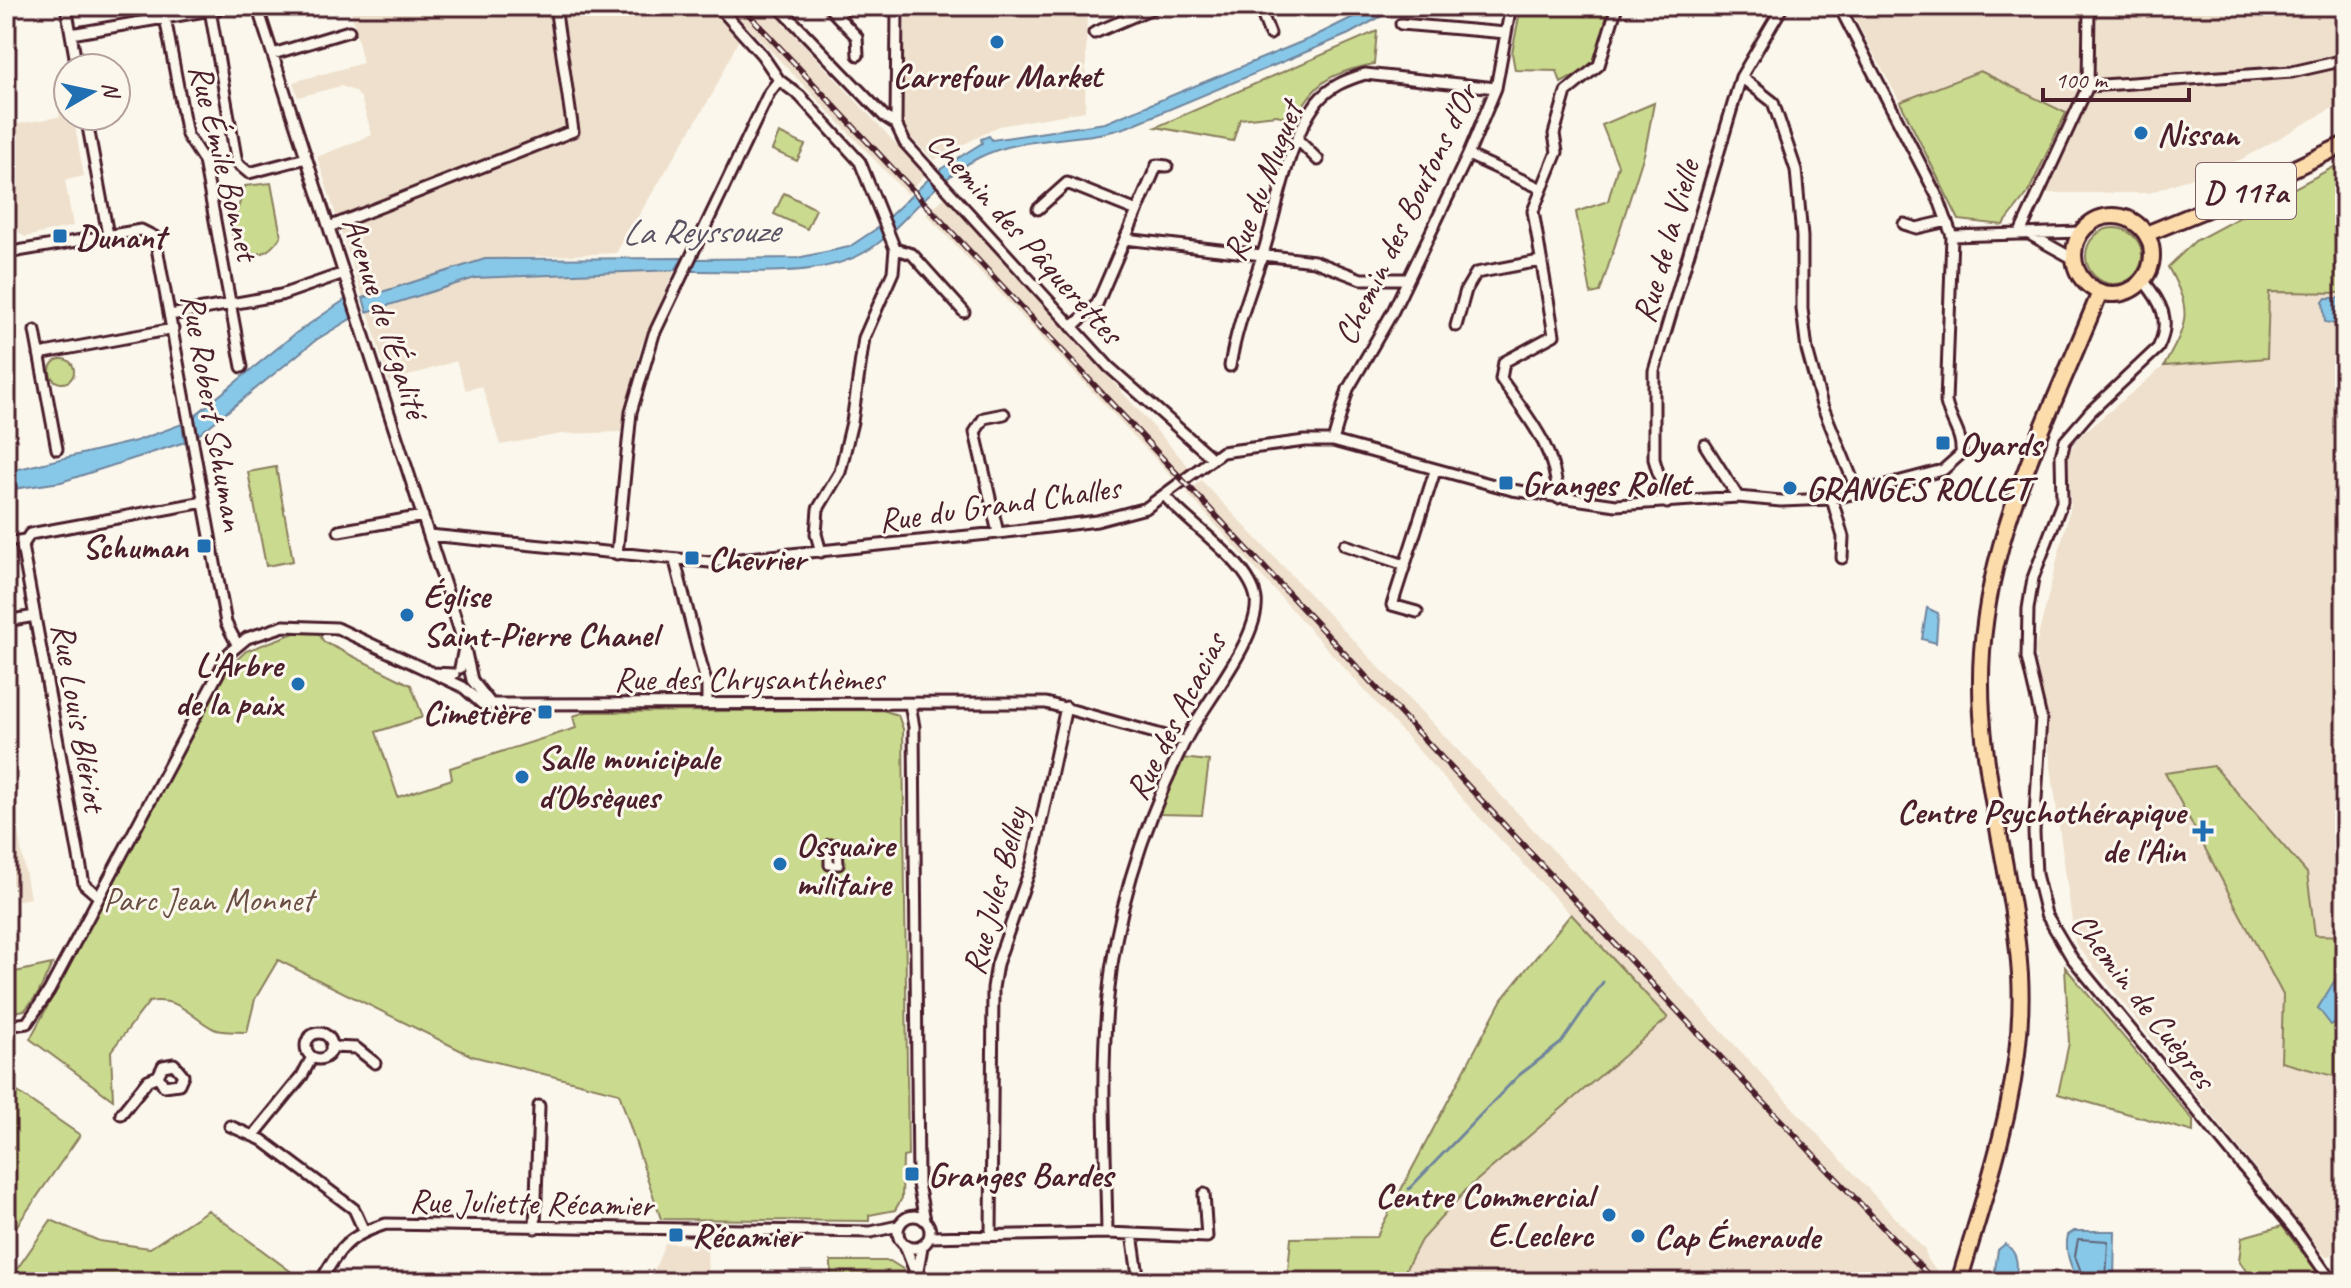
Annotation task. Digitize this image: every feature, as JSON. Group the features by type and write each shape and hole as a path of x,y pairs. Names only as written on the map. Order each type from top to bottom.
{"main road":[{"name":"D 117a","path":"2146,234 2217,205 2345,144"},
{"path":"2114,216 2138,225 2146,234 2152,258 2143,280 2123,293 2100,292 2082,279 2074,259 2081,232 2090,223 2114,216"},
{"path":"1959,1282 2012,1089 2020,1021 2016,935 1988,785 1981,725 1982,654 1987,602 2017,490 2100,292"}],"street":[{"path":"66,6 74,52"},
{"path":"71,34 234,6"},
{"name":"Avenue de l'Égalité","path":"257,6 464,644 462,677"},
{"path":"329,227 573,131 555,6"},
{"path":"718,6 762,55 779,80 800,96 860,162 895,249 893,272 864,338 852,422 840,472 818,509 816,534 821,552"},
{"path":"828,6 857,37 858,55"},
{"path":"836,15 851,6"},
{"name":"Chemin des Pâquerettes","path":"897,6 896,124 905,143 1109,367 1212,458"},
{"path":"1094,33 1157,6"},
{"path":"1259,6 1270,34"},
{"name":"Chemin des Boutons d'Or","path":"1333,441 1348,389 1392,313 1468,155 1496,88 1511,6"},
{"path":"1558,498 1557,469 1542,438 1501,379 1504,362 1554,335 1533,211 1557,152 1554,134 1566,92 1599,65 1617,6"},
{"name":"Rue de la Vielle","path":"1667,503 1654,459 1654,371 1741,77 1783,6"},
{"path":"1839,6 1952,236 2081,232"},
{"path":"2023,233 2088,86 2089,6"},
{"path":"779,7 885,117 896,124"},
{"path":"210,10 237,163 249,173 306,158"},
{"name":"Rue Émile Bonnet","path":"165,17 187,135 204,161 242,367"},
{"path":"1401,24 1506,33"},
{"path":"273,54 349,31"},
{"path":"2088,86 2292,72 2345,60"},
{"name":"Rue du Muguet","path":"1230,366 1237,323 1262,257 1298,140 1319,99 1344,80 1365,74 1496,88"},
{"path":"1741,77 1773,102 1796,170 1802,237 1802,309 1807,350 1822,405 1858,493"},
{"path":"617,554 631,412 654,334 769,93 779,80"},
{"path":"6,253 108,235 89,132"},
{"path":"1298,140 1318,160"},
{"path":"1468,155 1540,188"},
{"path":"1072,327 1097,304 1157,165 1167,166"},
{"path":"1038,209 1067,183 1137,211"},
{"path":"1904,224 1917,228 1947,221"},
{"name":"Rue Robert Schuman","path":"108,235 141,230 155,237 226,623 237,644"},
{"path":"2023,233 2074,259"},
{"name":"Rue du Grand Challes","path":"429,535 675,561 710,562 821,552 1097,521 1146,508 1212,458 1236,449 1333,441 1435,471 1558,498 1616,505 1738,497 1781,501 1832,499 1950,466 1961,454 1962,442 1948,415 1946,402 1952,236"},
{"path":"1125,239 1314,261 1361,279 1407,279"},
{"path":"895,249 912,254 964,312"},
{"path":"1456,326 1466,290 1476,273 1540,261"},
{"path":"170,315 281,295 344,273"},
{"name":"Chemin de Cuègres","path":"2143,280 2163,309 2163,338 2141,365 2073,429 2065,441 2061,456 2062,502 2038,563 2030,593 2027,658 2041,718 2034,832 2039,892 2052,927 2072,958 2299,1235 2332,1282"},
{"path":"39,354 173,329"},
{"path":"35,331 57,449"},
{"path":"998,533 975,432 984,418 1004,414"},
{"path":"1705,445 1738,497"},
{"path":"1417,612 1392,605 1435,471"},
{"name":"Rue des Acacias","path":"1107,1233 1104,1059 1108,994 1122,913 1142,838 1184,741 1230,669 1253,622 1256,601 1248,575 1182,516 1165,496"},
{"path":"1832,499 1843,537 1842,558"},
{"path":"6,542 25,539 30,534 204,502"},
{"path":"339,531 423,516"},
{"name":"Rue Louis Blériot","path":"25,539 22,546 84,884 99,897"},
{"path":"1345,545 1405,565"},
{"path":"675,561 707,686 707,703"},
{"path":"6,621 35,616"},
{"name":"Rue des Chrysanthèmes","path":"237,644 284,626 317,624 348,632 430,673 462,677 477,702 491,704 910,704 914,727 918,1184 925,1220"},
{"path":"6,1026 18,1027 32,1018 49,991 218,669 237,644"},
{"path":"910,704 1046,703 1184,741"},
{"name":"Rue Jules Belley","path":"991,1235 993,988 997,964 1035,853 1066,707"},
{"path":"312,1057 306,1044 314,1034 326,1035 331,1047"},
{"path":"312,1057 325,1057 331,1047"},
{"path":"331,1047 356,1048 375,1063"},
{"path":"254,1135 302,1076 312,1057"},
{"path":"121,1114 148,1080 158,1076"},
{"path":"535,1228 539,1106"},
{"name":"Rue Juliette Récamier","path":"230,1126 254,1135 354,1209 364,1231 386,1224 871,1232 898,1226"},
{"name":"Rue des Chrysanthèmes","path":"908,1216 918,1184"},
{"path":"916,1278 922,1247 930,1237 1107,1233 1207,1237 1204,1194"},
{"path":"916,1278 898,1226 908,1216 925,1220 930,1237"},
{"path":"320,1282 343,1244 364,1231"},
{"name":"Rue Juliette Récamier","path":"871,1232 902,1244"},
{"path":"1132,1234 1139,1282"},
{"path":"902,1244 922,1247"}],"shaded area":[{"path":"350,6 711,6 740,37 713,93 616,253 485,259 363,298 317,157 372,135 361,98 355,91 341,86 298,97 293,82 363,63"},
{"path":"728,6 768,6 925,175 907,194"},
{"path":"906,6 1087,6 1085,111 999,126 934,160 908,135 900,115"},
{"path":"1848,6 2345,6 2345,101 2242,159 2149,193 2028,193 2065,113 1980,71 1900,102"},
{"path":"52,118 52,132 76,132 84,176 65,180 73,226 25,237 17,231 11,197 18,195 6,126"},
{"path":"946,196 1189,467 1174,479 926,214"},
{"path":"675,270 641,347 621,432 562,434 500,445 482,386 466,390 456,361 389,382 368,312 475,278"},
{"name":"Centre Psychothérapique de l'Ain","path":"2269,292 2345,293 2345,1249 2326,1257 2075,943 2035,649 2071,504 2067,455 2081,435 2164,366 2267,358"},
{"name":"Cap Émeraude","path":"1201,480 1588,887 1925,1250 1927,1260 1948,1282 1922,1282 1902,1269 1903,1282 1399,1282 1421,1240 1468,1188 1668,1018 1466,803 1187,493"},
{"path":"6,765 30,898 16,901 13,884 6,885"},
{"path":"665,1243 702,1244 707,1248 708,1282 650,1282"}],"green space":[{"path":"1521,6 1611,6 1593,66 1561,83 1557,71 1515,70 1512,53"},
{"path":"1377,31 1374,64 1326,80 1310,96 1295,120 1277,115 1240,119 1233,141 1156,127"},
{"path":"1980,71 2066,113 2028,193 2003,225 1959,220 1900,102"},
{"path":"1654,103 1645,151 1600,292 1591,294 1576,212 1608,201 1618,165 1602,125"},
{"path":"779,133 805,145 797,161 772,150"},
{"path":"2345,161 2345,293 2269,292 2267,358 2164,366 2184,317 2181,296 2168,267 2195,241"},
{"path":"271,183 281,236 262,253 237,249 231,230 245,186"},
{"path":"784,193 816,209 807,229 774,214"},
{"path":"2114,228 2134,236 2142,256 2134,276 2114,284 2094,276 2086,256 2094,236"},
{"path":"62,359 70,363 74,371 70,379 62,383 54,379 50,371 54,363"},
{"path":"276,467 293,561 266,566 248,472"},
{"name":"Parc Jean Monnet","path":"297,632 318,632 324,642 411,685 423,717 376,732 398,797 452,779 450,768 576,728 573,716 586,712 882,710 898,715 903,729 908,1156 903,1157 902,1198 895,1210 869,1215 869,1221 661,1219 619,1093 472,1056 278,960 255,999 247,1032 217,1030 176,1005 149,1002 111,1051 113,1100 30,1039 228,668 246,651"},
{"path":"1181,758 1209,761 1202,815 1159,814"},
{"path":"2214,766 2307,873 2315,935 2345,936 2345,1001 2338,978 2318,1008 2345,1016 2345,1079 2281,1062 2283,995 2165,773"},
{"path":"1571,914 1668,1018 1468,1188 1421,1240 1399,1282 1287,1282 1291,1238 1376,1237 1502,999"},
{"path":"52,964 38,994 25,1010 6,1013 6,974"},
{"path":"2065,967 2193,1120 2193,1132 2058,1094 2069,1043"},
{"path":"6,1084 80,1135 6,1241"},
{"path":"208,1210 305,1282 8,1282 51,1220 99,1241 150,1248"},
{"path":"2282,1226 2325,1282 2254,1282 2239,1261 2242,1237"},
{"path":"831,1261 890,1261 906,1271 906,1282 831,1282"}],"water":[{"path":"1375,6 1400,6 1349,34 1127,127 1014,145 978,158 939,186 881,241 862,254 840,263 790,271 691,271 695,259 797,258 849,247 876,229 936,172 982,143 981,139 1105,123 1311,38"},
{"path":"683,258 675,270 475,278 367,312 363,298 485,259"},
{"path":"2326,298 2345,298 2345,326 2325,322 2323,302"},
{"path":"346,299 352,318 316,340 197,436 193,417 296,333"},
{"path":"182,424 185,442 61,482 6,490 6,472 136,441"},
{"path":"1927,608 1938,613 1936,643 1922,639"},
{"path":"2343,978 2340,991 2345,1001 2345,1016 2331,1025 2318,1008 2335,980"},
{"path":"2074,1231 2115,1231 2114,1282 2078,1282 2067,1247 2068,1235"},
{"path":"2005,1244 2013,1251 2016,1260 2015,1282 1993,1282 1998,1250"}],"waterway":[{"path":"1409,1189 1518,1076 1561,1043 1603,982"}],"railway":[{"path":"741,6 1727,1064 1935,1282"}],"place":[{"name":"Carrefour Market","path":"997,42"},
{"name":"Nissan","path":"2141,133"},
{"name":"Dunant","path":"60,236"},
{"name":"Oyards","path":"1943,443"},
{"name":"Granges Rollet","path":"1506,483"},
{"name":"GRANGES ROLLET","path":"1790,488"},
{"name":"Schuman","path":"204,546"},
{"name":"Chevrier","path":"692,558"},
{"name":"Église Saint-Pierre Chanel","path":"407,615"},
{"name":"L'Arbre de la paix","path":"298,684"},
{"name":"Cimetière","path":"545,712"},
{"name":"Salle municipale d'Obsèques","path":"522,777"},
{"name":"Centre Psychothérapique de l'Ain","path":"2203,831"},
{"name":"Ossuaire militaire","path":"780,864"},
{"name":"Granges Bardes","path":"912,1174"},
{"name":"Centre Commercial E.Leclerc","path":"1609,1215"},
{"name":"Récamier","path":"676,1235"},
{"name":"Cap Émeraude","path":"1638,1236"}],"water label":[{"name":"La Reyssouze","path":"700,230"}]}
